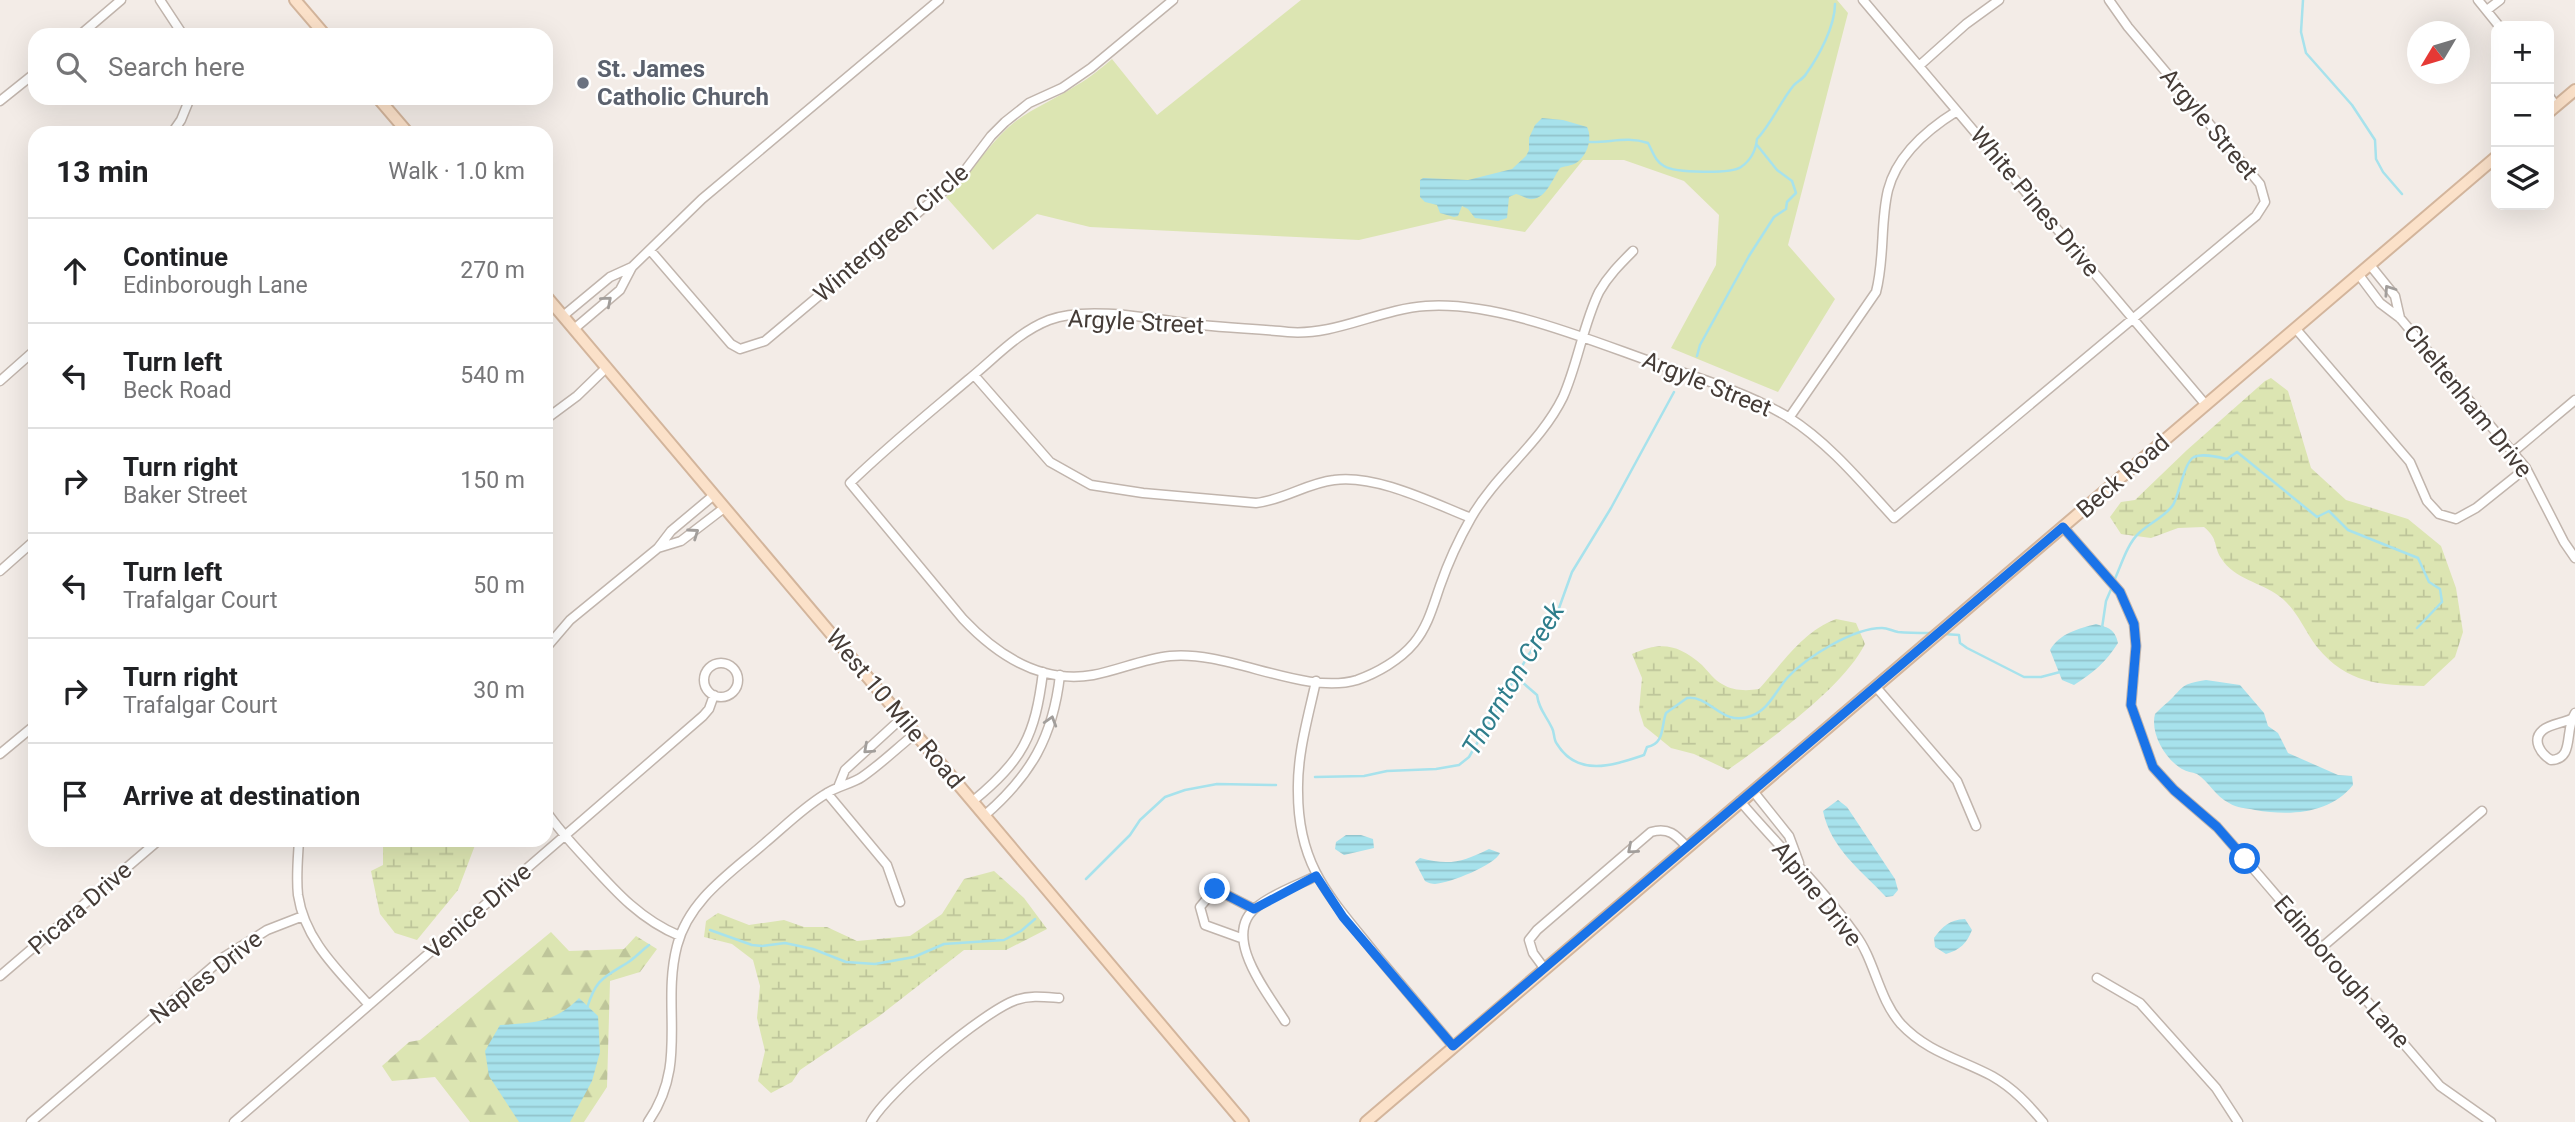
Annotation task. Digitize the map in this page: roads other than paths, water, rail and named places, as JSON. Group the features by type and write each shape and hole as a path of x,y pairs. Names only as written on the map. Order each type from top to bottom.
{"main road":[{"path":"301,2 320,28"},
{"path":"2554,107 2575,90"},
{"path":"384,105 402,126"},
{"name":"Beck Road","path":"1366,1122 2491,161"},
{"name":"West 10 Mile Road","path":"553,304 1243,1122"}],"street":[{"path":"88,28 121,0"},
{"path":"160,0 178,28"},
{"path":"563,316 610,277 632,267 702,199 939,0"},
{"name":"Wintergreen Circle","path":"650,250 731,344 740,349 765,341 945,190 963,173 1005,122 1029,103 1062,88 1091,68 1173,0"},
{"name":"White Pines Drive","path":"1863,0 2206,405"},
{"path":"1919,66 1966,24 1999,0"},
{"name":"Argyle Street","path":"1042,672 1017,664 979,636 850,483 878,455 1028,331 1049,320 1070,315 1139,317 1293,332 1348,325 1380,314 1427,306 1478,309 1528,319 1752,398 1790,418 1841,461 1894,518 2134,320 2256,216 2265,202 2260,184 2128,27 2109,0"},
{"path":"2478,0 2496,21"},
{"path":"2487,10 2500,0"},
{"path":"0,101 28,79"},
{"path":"177,126 187,105"},
{"path":"1790,418 1877,292 1882,271 1888,192 1903,159 1941,121 1957,111"},
{"path":"973,801 1006,772 1021,754 1037,710 1042,672 1092,675 1147,660 1188,655 1230,661 1332,683 1356,680 1398,659 1412,646 1432,611 1441,583 1471,518 1549,421 1563,396 1598,294 1617,267 1633,251"},
{"name":"Cheltenham Drive","path":"2371,265 2395,296 2400,318"},
{"path":"574,329 620,290 632,267"},
{"name":"Cheltenham Drive","path":"2359,275 2380,303 2400,318 2526,468 2575,558"},
{"path":"2296,329 2410,462 2427,501 2439,514 2456,519 2476,508 2526,468"},
{"path":"0,381 28,356"},
{"path":"553,414 577,396 607,367"},
{"path":"974,375 1050,462 1091,485 1143,493 1256,503 1274,501 1302,488 1335,479 1354,480 1384,485 1471,518"},
{"path":"2513,452 2575,400"},
{"path":"553,640 570,620 658,548 671,531 714,495"},
{"path":"658,548 681,541 724,508"},
{"name":"Edinborough Lane","path":"2063,527 2120,592 2134,624 2136,646 2131,705 2153,767 2174,790 2217,827 2440,1086 2491,1122"},
{"path":"0,570 28,546"},
{"name":"Venice Drive","path":"717,663 728,664 737,678 735,689 726,696 714,695 706,688 705,673 717,663"},
{"path":"985,815 1017,784 1034,762 1054,710 1060,675"},
{"path":"1316,681 1302,745 1297,794 1300,822 1309,858 1316,876 1343,917 1453,1046"},
{"path":"1876,687 1957,781 1976,826"},
{"name":"Venice Drive","path":"553,845 703,716 714,695"},
{"path":"2573,716 2572,751 2563,758 2551,760 2537,744 2538,737 2543,729 2573,716"},
{"path":"839,785 845,770 903,717"},
{"path":"0,754 28,731"},
{"path":"648,1122 662,1101 670,1072 673,966 680,936 690,916 721,879 790,821 839,785 860,779 916,733"},
{"path":"1021,754 1034,762"},
{"path":"1753,790 1789,836 1800,865"},
{"path":"827,793 887,865 900,902"},
{"name":"Alpine Drive","path":"1740,801 1777,845 1800,865 1860,941 1884,996 1899,1021 1933,1050 1992,1076 2015,1091 2043,1122"},
{"path":"2321,948 2482,811"},
{"path":"553,820 625,902 656,925 680,936"},
{"path":"1544,968 1533,953 1529,940 1537,930 1651,832 1673,832 1687,846"},
{"name":"Picara Drive","path":"0,976 151,847"},
{"path":"299,847 298,892 303,916 320,949 368,1004"},
{"name":"Venice Drive","path":"234,1122 551,847"},
{"path":"1285,1021 1247,957 1241,938 1244,926 1254,909 1316,876"},
{"path":"1241,938 1205,925 1200,907 1215,889 1254,909"},
{"name":"Naples Drive","path":"31,1122 224,957 267,929 303,916"},
{"path":"2097,978 2140,1003 2216,1088 2238,1122"},
{"path":"872,1122 878,1110 901,1086 995,1011 1024,998 1059,998"}],"water":[{"path":"1542,118 1563,120 1587,127 1589,136 1583,156 1576,163 1560,168 1538,198 1529,199 1516,194 1509,197 1507,218 1498,221 1475,218 1462,206 1458,216 1440,213 1437,205 1425,202 1420,197 1420,180 1423,178 1468,180 1512,169 1526,156 1529,138"},
{"path":"2096,624 2111,630 2118,643 2104,661 2081,681 2074,685 2062,680 2050,650 2064,636"},
{"path":"2206,680 2240,685 2264,713 2268,726 2278,733 2288,753 2338,775 2352,776 2353,785 2333,802 2308,811 2282,813 2255,810 2235,806 2224,800 2197,774 2182,769 2170,759 2160,745 2155,729 2155,714 2181,689 2187,684"},
{"path":"1838,800 1847,807 1895,879 1898,890 1893,896 1886,897 1848,858 1833,837 1823,811"},
{"path":"1346,835 1361,835 1373,839 1374,848 1344,855 1335,849 1336,842"},
{"path":"1489,849 1500,853 1490,863 1442,883 1425,881 1415,862 1420,858 1439,862 1456,861"},
{"path":"1965,919 1972,930 1962,945 1946,954 1935,947 1934,938 1944,927 1951,922"},
{"path":"579,998 598,1016 600,1052 592,1081 570,1122 519,1122 489,1076 485,1051 500,1025 552,1017"}],"waterway":[{"path":"2303,0 2301,32 2306,53 2352,105 2375,140 2376,159 2383,172 2402,194"},
{"path":"1589,142 1625,140 1648,143 1661,164 1679,170 1715,172 1741,167 1750,158 1757,139 1789,92 1805,76 1816,59 1829,31 1835,4"},
{"name":"Thornton Creek","path":"1697,356 1700,345 1749,256 1774,217 1786,209 1787,202 1796,193 1792,181 1777,170 1757,145"},
{"name":"Thornton Creek","path":"1315,777 1364,776 1387,771 1436,769 1459,765 1469,757 1529,654 1554,622 1572,572 1611,508 1674,392"},
{"path":"2114,581 2135,538 2173,505 2190,460 2202,455 2227,459 2237,452 2317,517 2329,511 2348,530 2418,558 2429,582 2440,589 2442,602 2417,628"},
{"path":"2102,628 2106,601 2112,587"},
{"path":"1518,674 1522,682 1537,695 1556,742 1566,755 1586,765 1609,765 1644,755 1647,747 1660,738 1666,713 1687,698 1703,701 1732,717 1751,716 1763,709 1796,669 1845,638 1870,629 1882,628 1898,632 1930,633"},
{"path":"1944,634 1959,635 1960,643 1967,648 2024,677 2041,677 2060,672"},
{"name":"Thornton Creek","path":"1086,879 1165,797 1217,784 1276,785"},
{"name":"Thornton Creek","path":"710,930 752,945 785,943 813,949 846,962 875,964 914,957 944,944 1004,940 1035,919"},
{"name":"Thornton Creek","path":"587,1008 601,980 649,945"}],"place":[{"name":"St. James Catholic Church","path":"583,83"}]}
